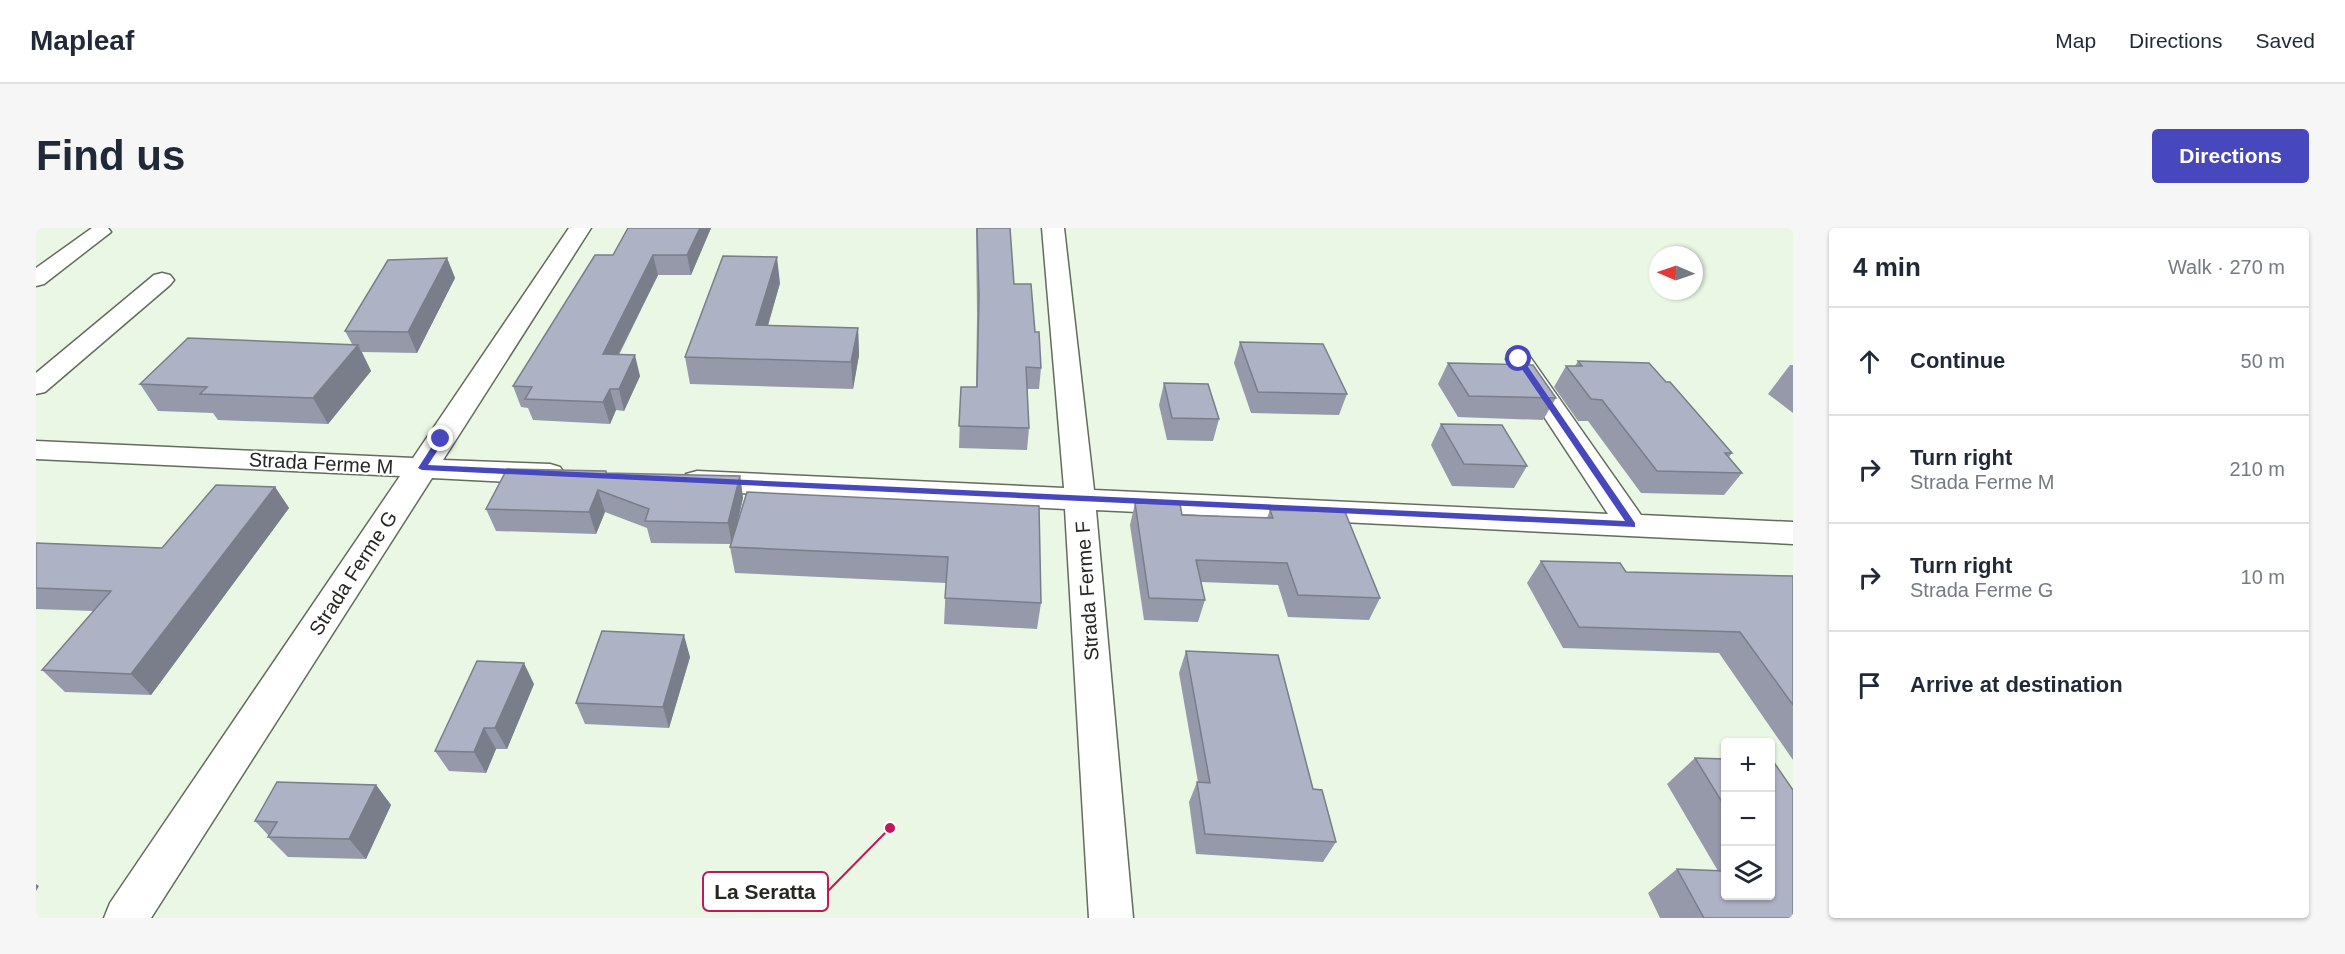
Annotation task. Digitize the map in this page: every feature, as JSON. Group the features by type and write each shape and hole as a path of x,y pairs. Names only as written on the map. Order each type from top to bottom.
{"street":[{"name":"Strada Ferme G","path":"126,918 580,228"},
{"name":"Strada Ferme F","path":"1053,228 1080,499 1111,918"},
{"path":"36,279 100,232"},
{"path":"36,386 162,280"},
{"path":"1519,359 1632,525"},
{"name":"Strada Ferme M","path":"36,450 580,475"},
{"path":"675,480 1632,525 1788,538"}],"building":[{"path":"628,228 700,228 687,255 653,255 603,354 635,355 619,389 610,389 603,402 525,399 532,387 513,386 595,255 613,255"},
{"path":"977,228 1010,228 1014,284 1031,284 1035,332 1039,332 1041,368 1026,367 1029,428 959,426 961,387 977,387 979,296"},
{"path":"723,256 777,257 756,325 858,328 851,362 685,357"},
{"path":"447,258 408,332 345,331 388,260"},
{"path":"188,338 358,345 313,398 200,394 207,387 140,384"},
{"path":"1240,342 1323,344 1347,394 1258,392"},
{"path":"1578,361 1649,363 1666,382 1670,382 1732,453 1725,453 1742,473 1657,471 1602,400 1591,399 1566,366 1582,366"},
{"path":"1448,363 1533,365 1556,398 1469,396"},
{"path":"1164,383 1208,384 1219,419 1172,418"},
{"path":"1441,424 1502,425 1527,466 1464,464"},
{"path":"507,469 740,476 728,523 645,521 649,509 598,490 589,512 486,509"},
{"path":"216,485 275,487 131,674 42,670 111,591 36,588 36,543 162,548"},
{"path":"747,492 1039,506 1041,603 945,598 948,557 730,547"},
{"path":"1135,503 1180,504 1182,515 1273,518 1270,510 1345,512 1380,598 1298,595 1287,563 1196,560 1205,600 1149,598"},
{"path":"1541,561 1620,563 1626,572 1793,576 1793,705 1740,632 1579,627"},
{"path":"602,631 684,635 663,707 576,703"},
{"path":"1186,651 1278,655 1313,789 1322,790 1336,842 1205,834 1197,782 1210,783"},
{"path":"477,661 524,663 495,728 484,728 474,752 435,751"},
{"path":"1695,758 1721,759 1721,800"},
{"path":"1775,764 1793,790 1793,918 1704,918 1677,869 1721,871 1721,900 1775,900"},
{"path":"277,782 376,785 349,839 268,837 277,822 255,821"}],"place":[{"name":"La Seratta","path":"890,828"}],"route":[{"path":"441,439 422,468 1632,525 1519,359"}]}
